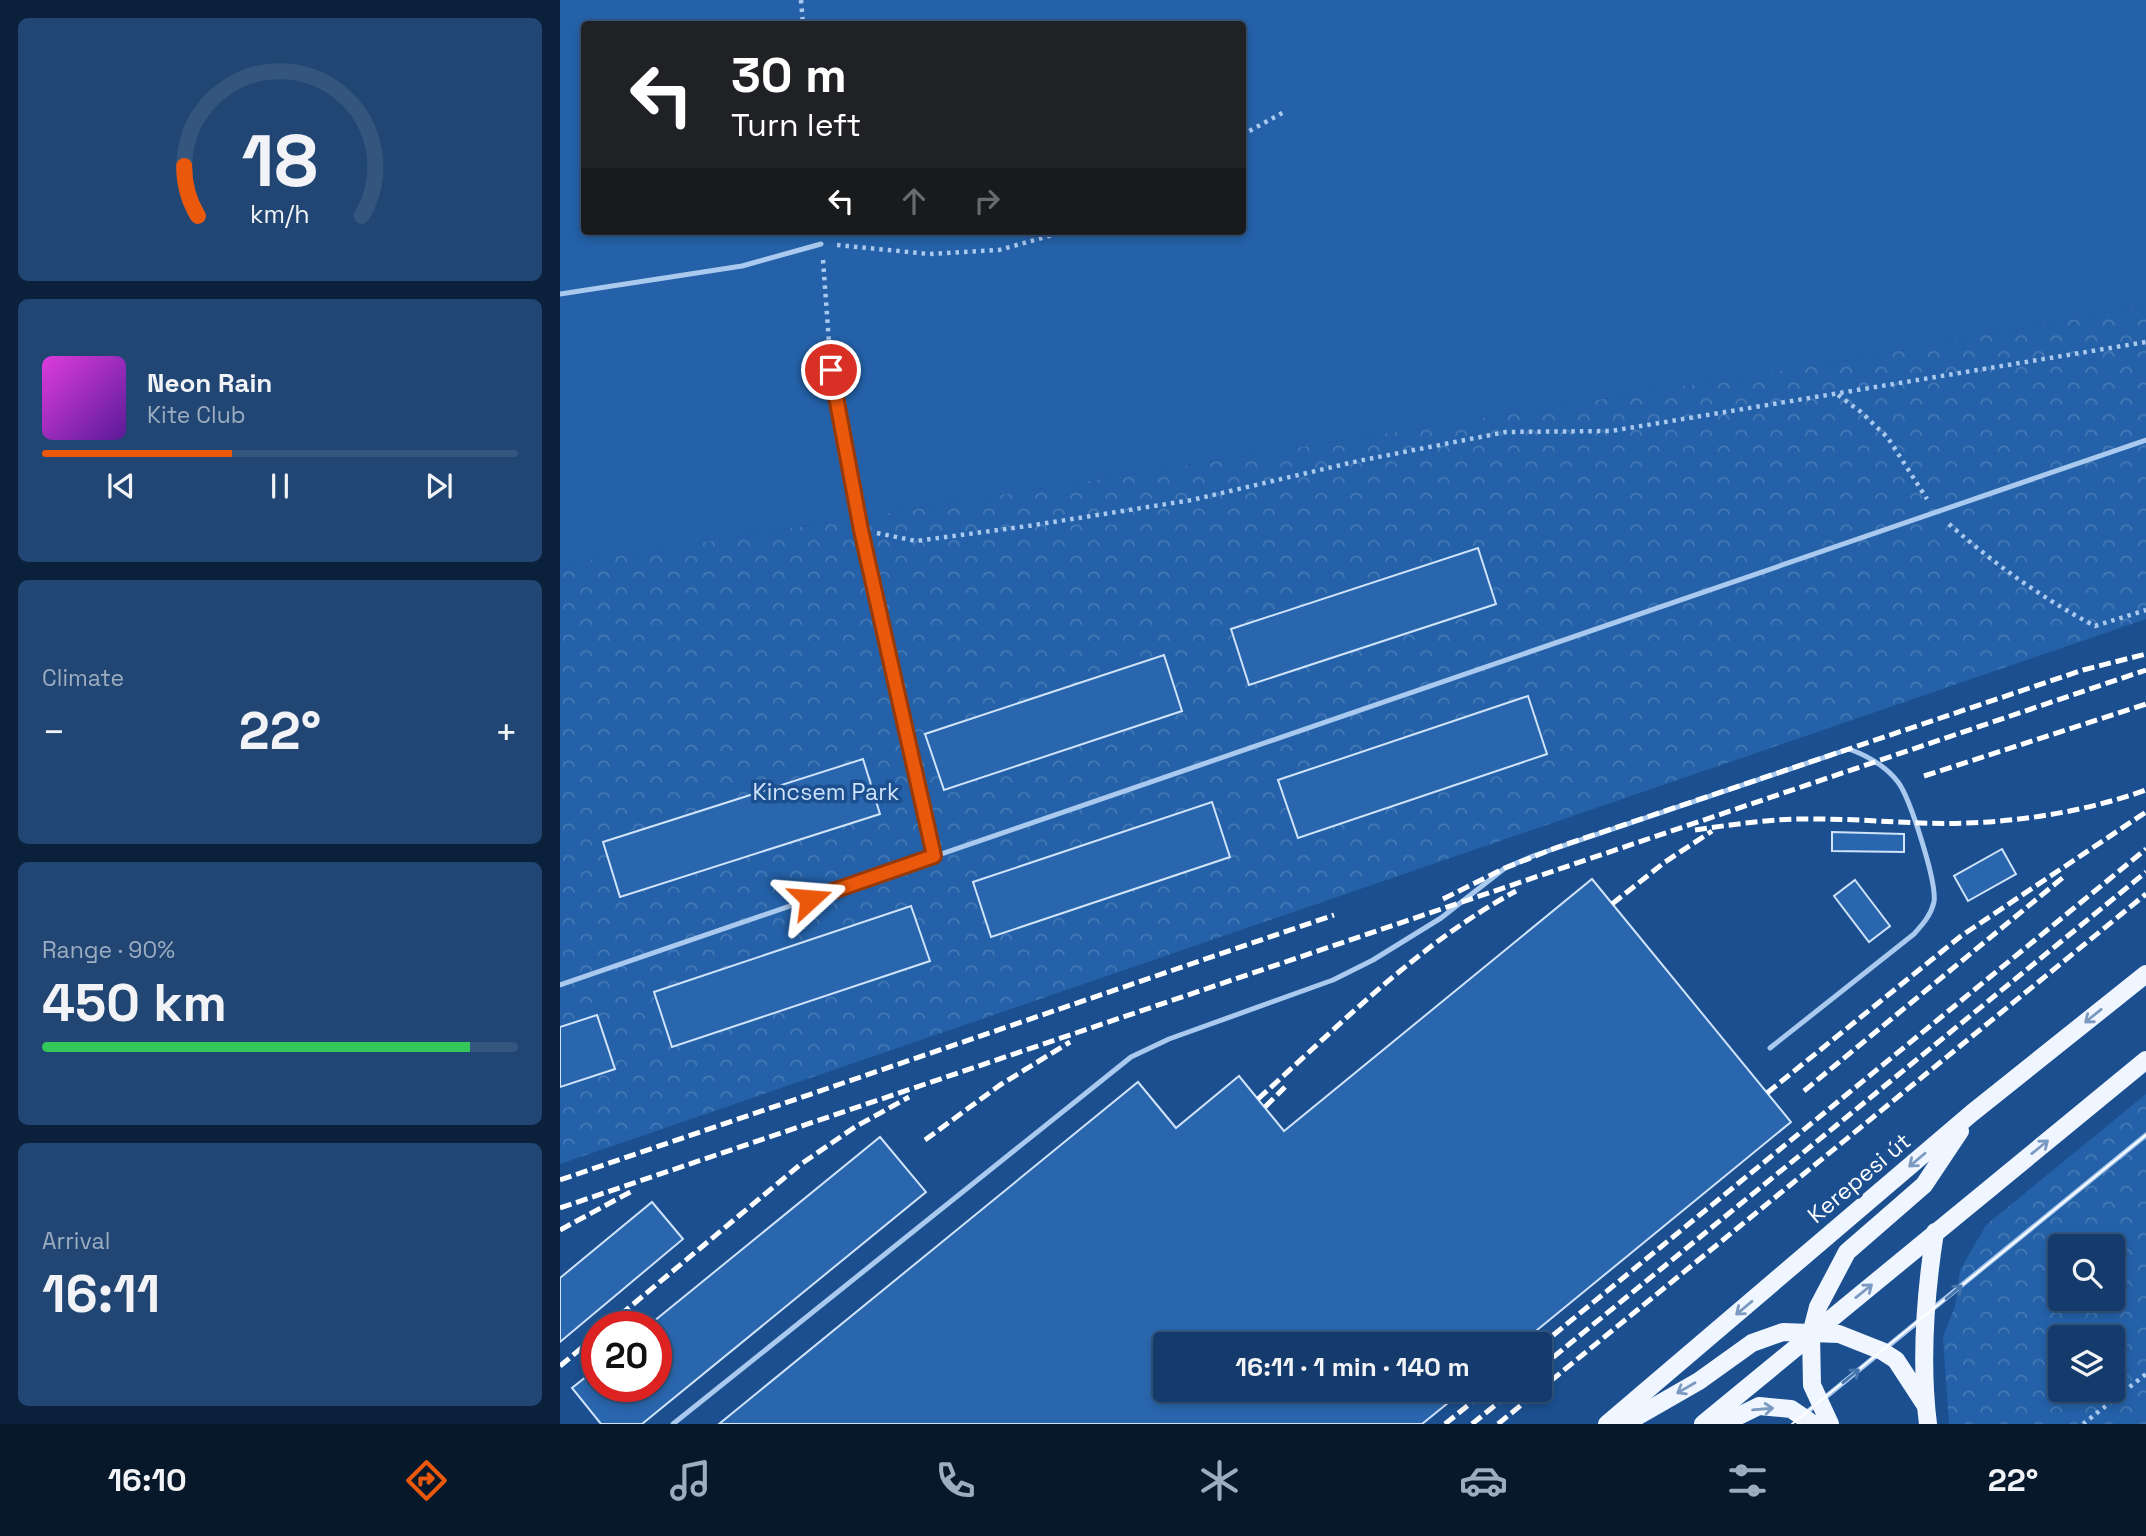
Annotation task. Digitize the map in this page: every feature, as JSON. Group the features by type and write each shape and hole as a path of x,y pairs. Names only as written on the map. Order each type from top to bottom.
{"main road":[{"name":"Kerepesi út","path":"1607,1424 1972,1113 2146,974"},
{"path":"1703,1424 2146,1060"},
{"path":"1830,1424 1812,1385 1811,1334 1818,1307 1847,1252 1924,1185 1972,1113"},
{"path":"1927,1415 1926,1290 1935,1232"},
{"path":"1624,1424 1699,1381 1752,1343 1783,1332 1839,1334 1882,1351 1896,1360 1927,1415"},
{"path":"1721,1424 1759,1406 1791,1409 1802,1421"}],"lane":[{"path":"560,294 742,266 821,244"},
{"path":"831,370 861,530 934,856"},
{"path":"560,985 2146,440"},
{"path":"673,1424 1130,1057 1159,1043 1333,980 1373,960 1441,918 1505,868 1533,856 1849,749 1882,765 1903,789 1931,874 1934,898 1932,909 1914,934 1770,1048"},
{"path":"1802,1421 1820,1401 2146,1135"}],"path":[{"path":"801,0 803,21"},
{"path":"1246,133 1284,112"},
{"path":"831,370 821,244 929,254 999,250 1053,235"},
{"path":"861,530 916,541 1028,526 1192,500 1358,461 1506,432 1611,431 2146,342"},
{"path":"1837,395 1861,412 1888,438 1936,512 1969,541 2059,608 2095,626 2146,610"},
{"path":"2083,1424 2146,1374"}],"green space":[{"path":"560,0 2146,0 2146,306 1854,359 560,565"},
{"name":"Kincsem Park","path":"2146,306 2146,619 560,1164 560,565 1854,359"},
{"path":"2146,1094 2146,1424 1949,1424 1943,1337 1955,1306 1960,1270 1986,1225"}],"building":[{"path":"1478,548 1496,604 1249,685 1231,629"},
{"path":"1164,655 1182,711 944,790 925,734"},
{"path":"1528,696 1547,754 1298,838 1278,780"},
{"path":"863,759 880,814 620,897 603,842"},
{"path":"1212,802 1230,857 991,937 973,882"},
{"path":"1832,832 1904,834 1904,852 1832,851"},
{"path":"2002,849 2016,874 1968,901 1954,876"},
{"path":"1592,879 1791,1122 1535,1332 1153,1332 1153,1402 1449,1402 1422,1424 719,1424 1138,1082 1176,1128 1239,1076 1284,1131"},
{"path":"1855,880 1890,926 1869,942 1834,896"},
{"path":"911,906 930,961 672,1047 654,992"},
{"path":"597,1015 615,1069 560,1087 560,1027"},
{"path":"880,1137 926,1192 672,1399 672,1311 666,1311"},
{"path":"652,1202 683,1239 597,1311 581,1311 581,1324 560,1342 560,1278"},
{"path":"581,1381 581,1399 572,1388"},
{"path":"583,1402 669,1402 642,1424 601,1424"}],"tram line":[{"path":"1792,1424 2146,1135"}],"railway":[{"path":"1443,899 1505,868 1558,847 2083,670 2146,654"},
{"path":"560,1208 2146,670"},
{"path":"1924,776 2146,704"},
{"path":"1695,830 1802,819 1911,823 1990,822 2081,809 2146,790"},
{"path":"1767,1093 1961,936 2146,812"},
{"path":"1612,904 1665,862 1712,831"},
{"path":"1552,1336 2146,849"},
{"path":"1552,1358 2146,872"},
{"path":"1804,1091 2066,875"},
{"path":"1258,1099 1413,961 1446,935 1516,891"},
{"path":"1498,1424 2146,894"},
{"path":"560,1180 1334,915"},
{"path":"925,1140 1000,1085 1070,1042"},
{"path":"1265,1107 1285,1087"},
{"path":"625,1311 801,1164 855,1127 909,1097"},
{"path":"560,1230 634,1190"},
{"path":"560,1366 581,1348"},
{"path":"1445,1424 1472,1402"},
{"path":"1472,1424 1499,1402"}],"route":[{"path":"810,899 934,856 861,530 831,370"}]}
